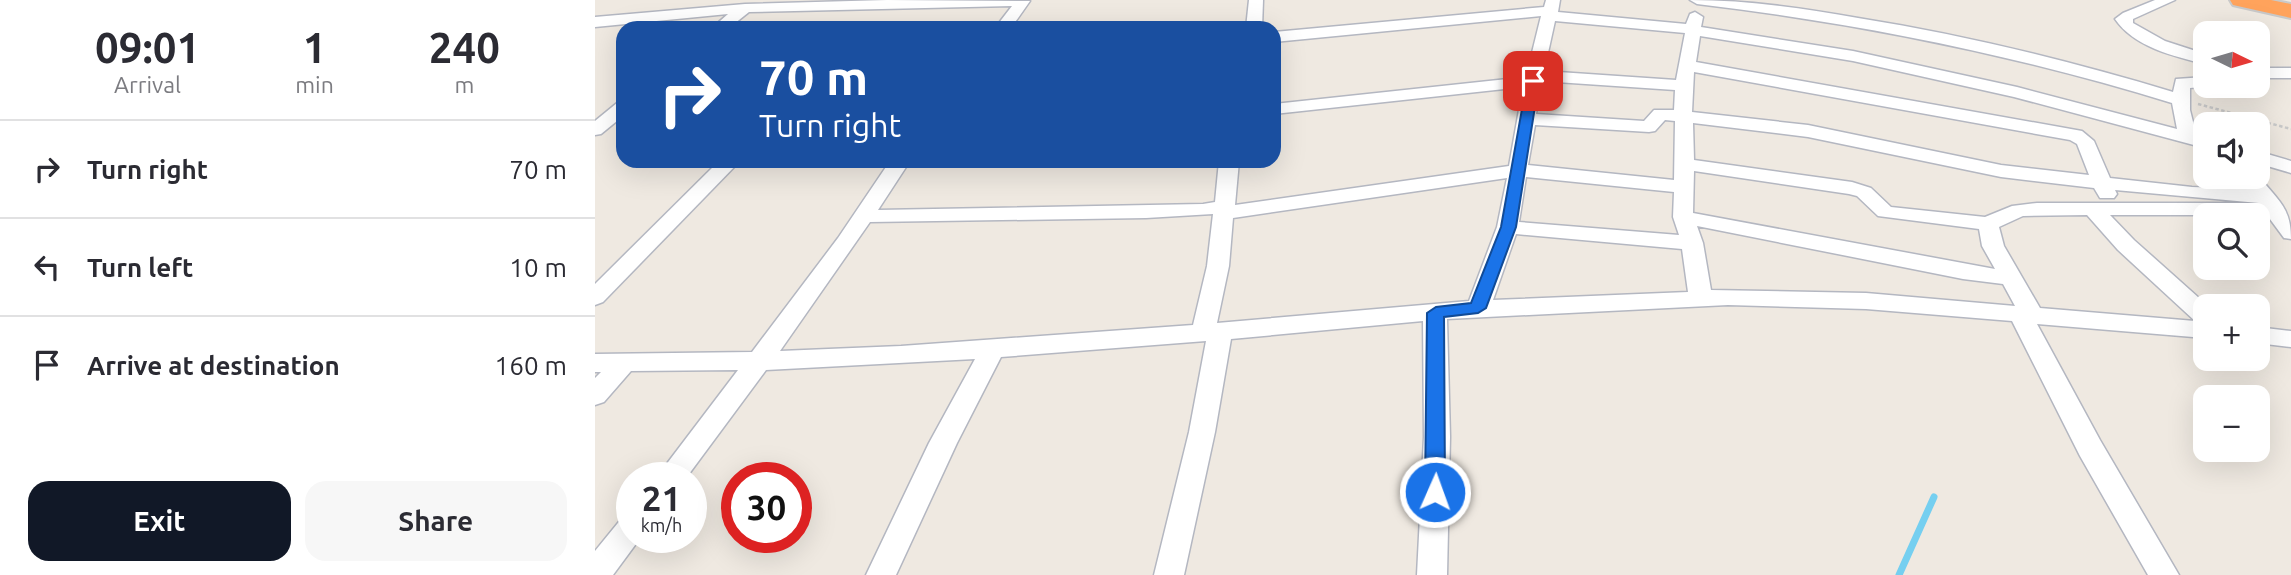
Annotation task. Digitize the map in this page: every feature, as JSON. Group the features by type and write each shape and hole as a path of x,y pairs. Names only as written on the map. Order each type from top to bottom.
{"highway":[{"path":"2241,0 2291,11"}],"street":[{"path":"595,22 745,8 1023,0"},
{"path":"1008,21 1023,0"},
{"path":"1254,21 1256,0"},
{"path":"1701,299 1692,243 1683,217 1683,86 1697,0 1833,17 2193,139"},
{"path":"2168,0 2128,16 2123,19 2125,24 2145,37 2193,55"},
{"path":"729,21 745,8"},
{"path":"1478,308 1508,227 1534,78 1551,9"},
{"path":"1281,36 1551,9 1853,56 2181,100"},
{"path":"1688,66 2075,135 2085,141 2101,184 2116,209"},
{"path":"2270,73 2291,73"},
{"path":"1281,108 1534,78 1683,86"},
{"path":"2026,80 2038,129"},
{"path":"2193,83 2182,83 2181,100 2184,128 2193,136"},
{"path":"595,130 616,113"},
{"path":"1528,119 1649,127 1653,126 1660,114 1808,131 1977,167 2268,203"},
{"path":"2270,161 2291,167"},
{"path":"1684,164 1852,188 1864,192 1885,212 1988,224 2019,210 2193,206"},
{"path":"595,297 723,168"},
{"path":"682,462 760,361 865,216 896,168"},
{"path":"1169,575 1202,432 1228,168"},
{"path":"865,216 1224,209 1520,170 1683,187"},
{"path":"2258,189 2268,203"},
{"path":"2270,206 2291,233"},
{"path":"2093,209 2126,245 2193,306"},
{"path":"1683,217 1962,272 2013,278"},
{"path":"1988,224 1993,246 2013,278 2025,314 2090,448 2164,575"},
{"path":"1508,227 1692,243"},
{"path":"595,363 760,361 993,348 1478,308 1701,299 1814,298 2193,329"},
{"path":"1432,575 1437,437 1436,313"},
{"path":"2270,337 2291,339"},
{"path":"881,575 943,443 993,348"},
{"path":"595,395 624,363"},
{"path":"595,574 616,547"}],"path":[{"path":"2181,100 2291,129"}],"waterway":[{"path":"1899,575 1934,497"}],"route":[{"path":"1435,492 1436,313 1478,308 1508,227 1520,170 1533,81"}]}
